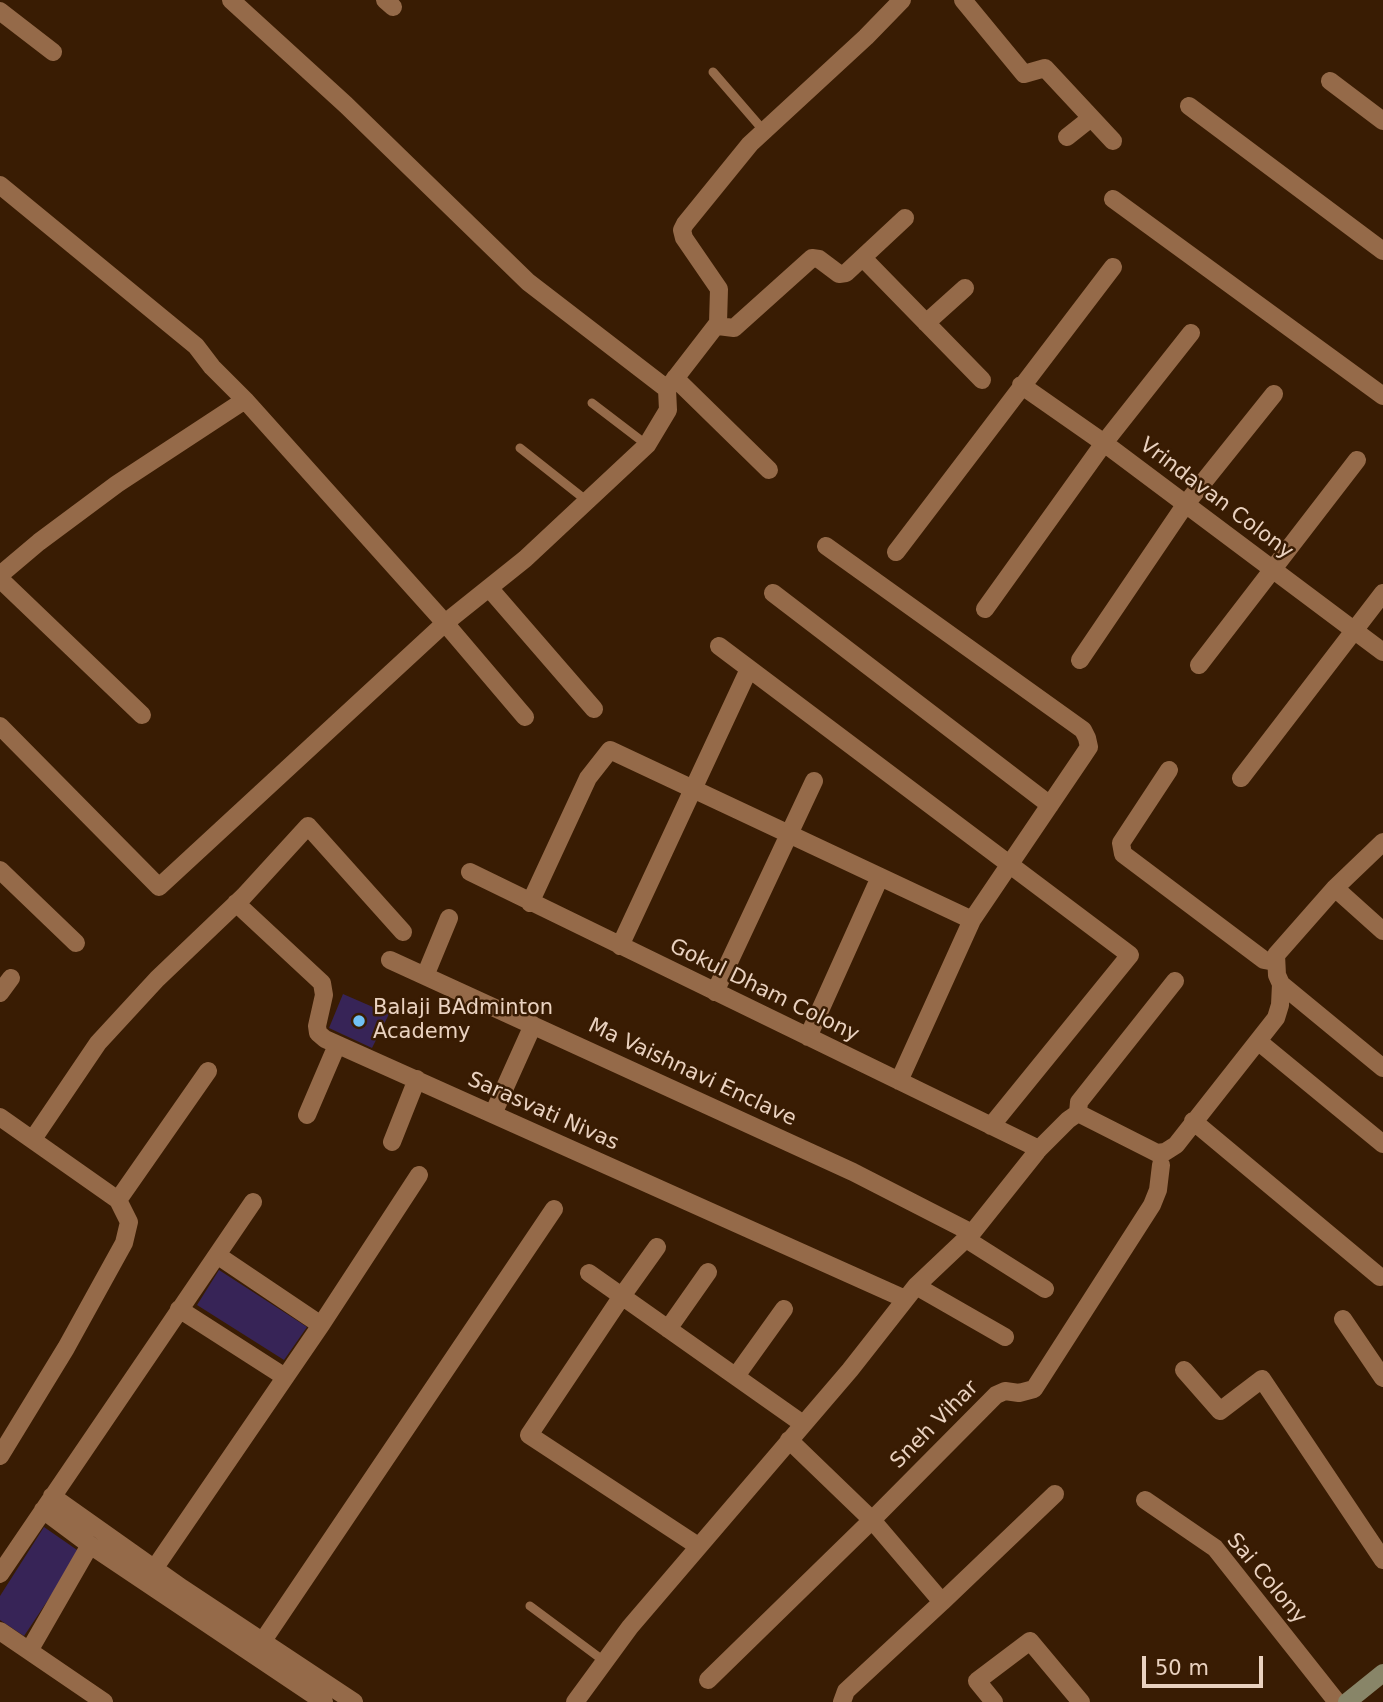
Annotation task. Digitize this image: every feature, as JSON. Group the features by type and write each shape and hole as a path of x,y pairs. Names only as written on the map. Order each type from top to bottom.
{"street":[{"path":"231,0 346,105 528,282 671,383 769,470"},
{"path":"0,726 159,887 445,623 490,589 647,445 668,410 671,383 718,326 719,289 684,239 682,230 750,144 866,37 902,0"},
{"path":"962,0 1024,74 1045,68 1113,141"},
{"path":"0,11 53,52"},
{"path":"1330,81 1383,121"},
{"path":"1189,106 1383,251"},
{"path":"1067,137 1091,118"},
{"path":"0,185 196,346 212,367 245,400 445,623 525,717"},
{"path":"1113,199 1383,397"},
{"path":"718,326 734,328 811,258 819,259 842,274 905,218"},
{"path":"863,258 982,380"},
{"path":"896,552 1113,268"},
{"path":"926,323 965,288"},
{"path":"985,609 1104,443 1191,333"},
{"name":"Vrindavan Colony","path":"1021,385 1104,443 1383,652"},
{"path":"1080,660 1185,505 1274,394"},
{"path":"142,715 1,573 117,484 245,400"},
{"path":"1199,665 1357,460"},
{"path":"826,547 1083,730 1087,738 1088,747 972,920 899,1081"},
{"path":"490,589 594,709"},
{"path":"773,593 1050,805"},
{"path":"1241,778 1383,593"},
{"path":"719,646 1130,955 991,1126"},
{"path":"620,946 749,669"},
{"path":"530,903 588,778 610,750 972,920"},
{"path":"1169,771 1121,844 1123,854 1264,960 1275,962"},
{"path":"715,992 814,781"},
{"path":"33,1139 98,1043 157,979 236,903 308,826 403,932"},
{"path":"1078,1112 1157,1153 1165,1152 1176,1145 1276,1018 1281,984 1275,962 1276,955 1335,888 1383,842"},
{"path":"0,870 76,943"},
{"name":"Gokul Dham Colony","path":"470,872 1039,1149"},
{"path":"808,1037 880,877"},
{"path":"1335,888 1383,931"},
{"name":"Sarasvati Nivas","path":"236,903 322,983 324,995 318,1033 337,1045 910,1293 1005,1337"},
{"path":"425,976 449,918"},
{"name":"Ma Vaishnavi Enclave","path":"390,960 853,1172 969,1236 1045,1289"},
{"path":"0,993 11,978"},
{"path":"577,1702 604,1661 698,1546 850,1370 910,1293 969,1236 1039,1149 1078,1112 1079,1102 1175,981"},
{"path":"1281,984 1383,1068"},
{"path":"493,1114 533,1025"},
{"path":"1259,1042 1383,1144"},
{"path":"307,1115 337,1045"},
{"path":"118,1200 208,1071"},
{"path":"392,1142 417,1079"},
{"path":"0,1117 118,1200 129,1222 124,1242 66,1348 0,1456"},
{"path":"1193,1121 1380,1277"},
{"name":"Sneh Vihar","path":"708,1680 996,1395 1005,1391 1019,1393 1034,1389 1152,1205 1158,1190 1161,1166"},
{"path":"154,1569 321,1325 419,1175"},
{"path":"0,1574 253,1202"},
{"path":"258,1647 554,1209"},
{"path":"657,1247 528,1435 698,1546"},
{"path":"217,1255 321,1325"},
{"path":"668,1329 708,1272"},
{"path":"589,1273 803,1424"},
{"path":"179,1309 285,1377"},
{"path":"736,1376 784,1309"},
{"path":"1343,1319 1383,1378"},
{"path":"1184,1370 1220,1411 1262,1379 1383,1560"},
{"path":"789,1440 872,1520 942,1602"},
{"path":"842,1702 846,1691 1055,1494"},
{"name":"Sai Colony","path":"1145,1500 1215,1548 1337,1702"},
{"path":"48,1503 90,1545 116,1552 154,1569 258,1647 324,1702"},
{"path":"48,1503 258,1647 354,1702"},
{"path":"29,1651 90,1545"},
{"path":"1,1635 29,1651 97,1700"},
{"path":"994,1702 977,1681 1030,1641 1081,1702"},
{"path":"1357,1699 1383,1672"}],"lane":[{"path":"713,72 764,131"},
{"path":"592,403 647,445"},
{"path":"520,448 587,501"},
{"path":"530,1606 604,1661"}],"shaded area":[{"name":"Balaji BAdminton Academy","path":"343,994 389,1014 372,1048 329,1028"},
{"path":"219,1270 307,1327 284,1360 197,1305"},
{"path":"44,1527 80,1552 24,1636 0,1620 0,1596"}],"place":[{"name":"Balaji BAdminton Academy","path":"359,1021"}]}
